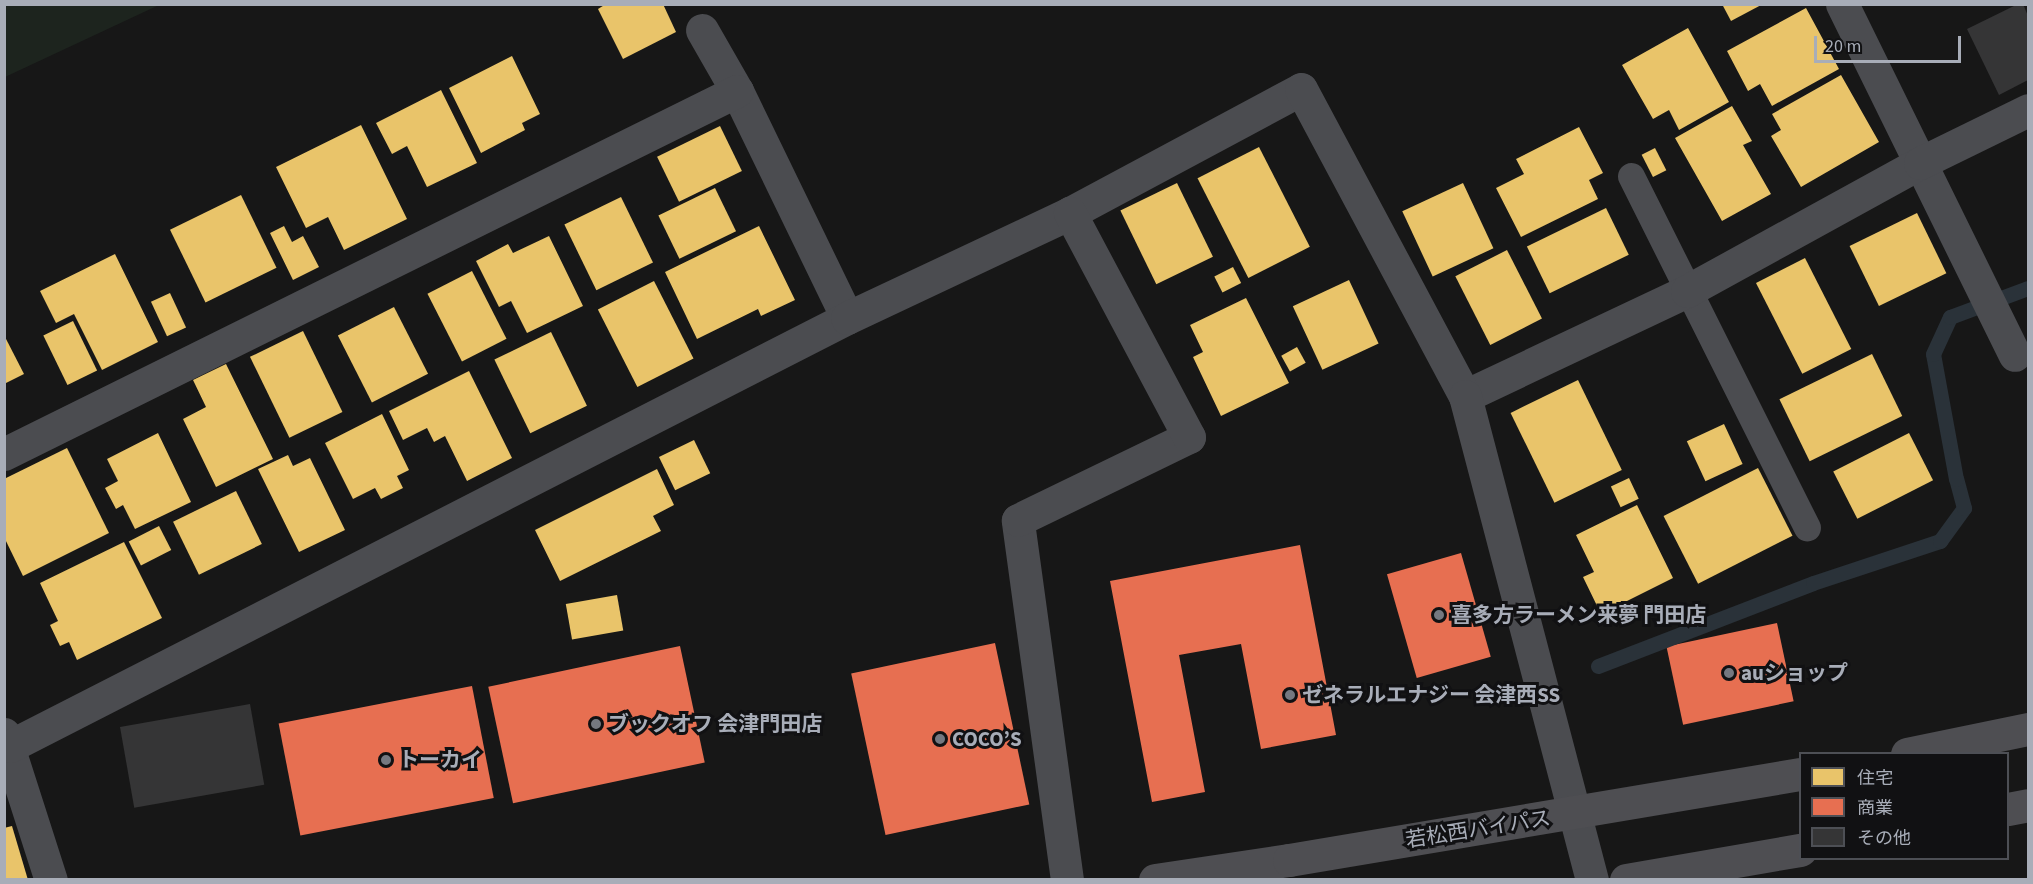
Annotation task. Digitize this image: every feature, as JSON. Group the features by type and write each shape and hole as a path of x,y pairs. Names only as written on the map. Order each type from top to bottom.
{"highway":[{"path":"1912,752 2028,729"},
{"name":"若松西バイパス","path":"1155,879 1573,813 1799,774"},
{"path":"2009,809 2028,804"},
{"path":"1626,879 1799,850"}],"street":[{"path":"1842,4 2015,355"},
{"path":"702,30 736,91 847,318"},
{"path":"51,879 7,740 847,318 1070,213 1301,89 1466,396 1592,879"},
{"path":"4,454 736,91"},
{"path":"1466,396 1687,291 1920,163 2028,110"},
{"path":"1067,879 1018,520 1189,437 1070,213"}],"lane":[{"path":"1631,176 1807,527"}],"shaded area":[{"path":"5,4 159,4 159,5 5,77"}],"building: 住宅":[{"path":"606,4 663,4 676,32 623,59 598,9"},
{"path":"1722,4 1763,4 1731,21"},
{"path":"1806,8 1839,69 1772,106 1760,84 1748,91 1727,51"},
{"path":"1688,28 1729,102 1679,130 1669,110 1653,119 1622,65"},
{"path":"512,56 540,114 522,123 525,130 481,153 449,88"},
{"path":"1841,75 1879,142 1801,187 1771,136 1781,130 1772,114"},
{"path":"441,90 477,163 427,187 407,146 392,154 376,123"},
{"path":"1732,106 1752,141 1743,145 1771,194 1722,221 1675,138"},
{"path":"361,125 407,219 344,250 328,217 306,228 276,167"},
{"path":"720,126 742,171 679,202 657,157"},
{"path":"1579,127 1603,173 1589,180 1598,199 1521,237 1496,188 1524,174 1516,159"},
{"path":"1259,147 1310,247 1248,278 1198,178"},
{"path":"1655,148 1666,170 1653,177 1642,155"},
{"path":"1177,183 1213,257 1156,284 1120,211"},
{"path":"1463,183 1493,248 1433,277 1402,211"},
{"path":"715,188 736,231 679,259 658,216"},
{"path":"241,195 277,268 206,302 170,230"},
{"path":"621,197 653,263 596,290 564,225"},
{"path":"1606,208 1629,255 1550,293 1527,247"},
{"path":"1917,213 1946,273 1879,306 1850,246"},
{"path":"284,226 292,242 303,236 319,267 293,280 270,233"},
{"path":"759,226 795,300 761,316 758,309 697,339 665,272"},
{"path":"549,236 583,306 527,333 511,301 499,307 476,261 508,244 513,253"},
{"path":"1507,250 1542,319 1490,345 1455,276"},
{"path":"115,254 158,342 102,370 74,314 56,323 40,291"},
{"path":"1805,258 1851,349 1802,374 1756,283"},
{"path":"1233,267 1241,283 1222,293 1214,277"},
{"path":"472,271 507,339 462,361 427,294"},
{"path":"1349,280 1379,343 1322,370 1293,306"},
{"path":"654,281 693,359 637,387 598,310"},
{"path":"170,293 186,327 167,336 151,302"},
{"path":"1246,298 1289,383 1221,416 1193,357 1203,352 1190,325"},
{"path":"394,307 428,374 372,402 338,336"},
{"path":"73,321 97,370 67,385 43,335"},
{"path":"303,331 342,412 289,438 250,357"},
{"path":"551,332 587,406 530,433 494,360"},
{"path":"4,335 24,374 4,384"},
{"path":"1297,347 1306,363 1290,371 1281,356"},
{"path":"1872,354 1902,416 1810,461 1779,399"},
{"path":"226,364 273,459 216,487 183,419 206,407 193,380"},
{"path":"469,371 512,458 467,481 445,436 434,442 427,428 403,440 389,411"},
{"path":"1578,380 1622,470 1554,503 1511,413"},
{"path":"382,414 409,470 397,476 403,488 381,499 375,488 353,499 325,443"},
{"path":"1724,424 1743,464 1705,481 1687,441"},
{"path":"158,433 191,502 135,529 123,505 116,509 105,488 118,481 107,459"},
{"path":"1909,433 1933,480 1857,519 1833,472"},
{"path":"694,440 710,473 675,490 659,457"},
{"path":"67,448 109,533 23,576 4,537 4,479"},
{"path":"288,455 293,466 310,458 345,530 299,552 258,469"},
{"path":"1758,468 1793,536 1698,584 1664,516"},
{"path":"657,469 674,505 653,516 661,531 560,581 535,530"},
{"path":"1629,478 1639,499 1621,507 1611,486"},
{"path":"236,491 262,544 199,575 173,522"},
{"path":"1637,505 1673,578 1601,614 1583,577 1594,572 1576,535"},
{"path":"159,526 171,550 141,565 129,541"},
{"path":"124,542 162,618 77,660 69,642 60,646 50,625 58,621 40,583"},
{"path":"617,595 623,630 572,639 566,604"},
{"path":"12,826 28,880 4,880 4,828"}],"building: 商業":[{"name":"ゼネラルエナジー 会津西SS","path":"1300,545 1336,735 1261,749 1241,644 1179,655 1205,792 1152,802 1110,581"},
{"name":"喜多方ラーメン来夢 門田店","path":"1461,553 1491,657 1417,678 1387,574"},
{"name":"auショップ","path":"1777,623 1794,701 1683,725 1666,646"},
{"name":"COCO’S","path":"995,643 1029,804 886,835 851,674"},
{"name":"ブックオフ 会津門田店","path":"680,646 705,762 513,803 488,687"},
{"name":"トーカイ","path":"472,686 494,798 300,835 279,724"}],"building: その他":[{"path":"2018,4 2023,4 2028,16 2028,80 1999,95 1967,29"},
{"path":"250,704 264,785 134,808 120,727"}],"waterway":[{"path":"1598,666 1813,583 1940,541 1964,508 1956,479 1933,354 1950,317 2028,288"}],"place":[{"name":"喜多方ラーメン来夢 門田店","path":"1439,615"},
{"name":"auショップ","path":"1729,673"},
{"name":"ゼネラルエナジー 会津西SS","path":"1290,695"},
{"name":"ブックオフ 会津門田店","path":"596,724"},
{"name":"COCO’S","path":"940,739"},
{"name":"トーカイ","path":"386,760"}]}
